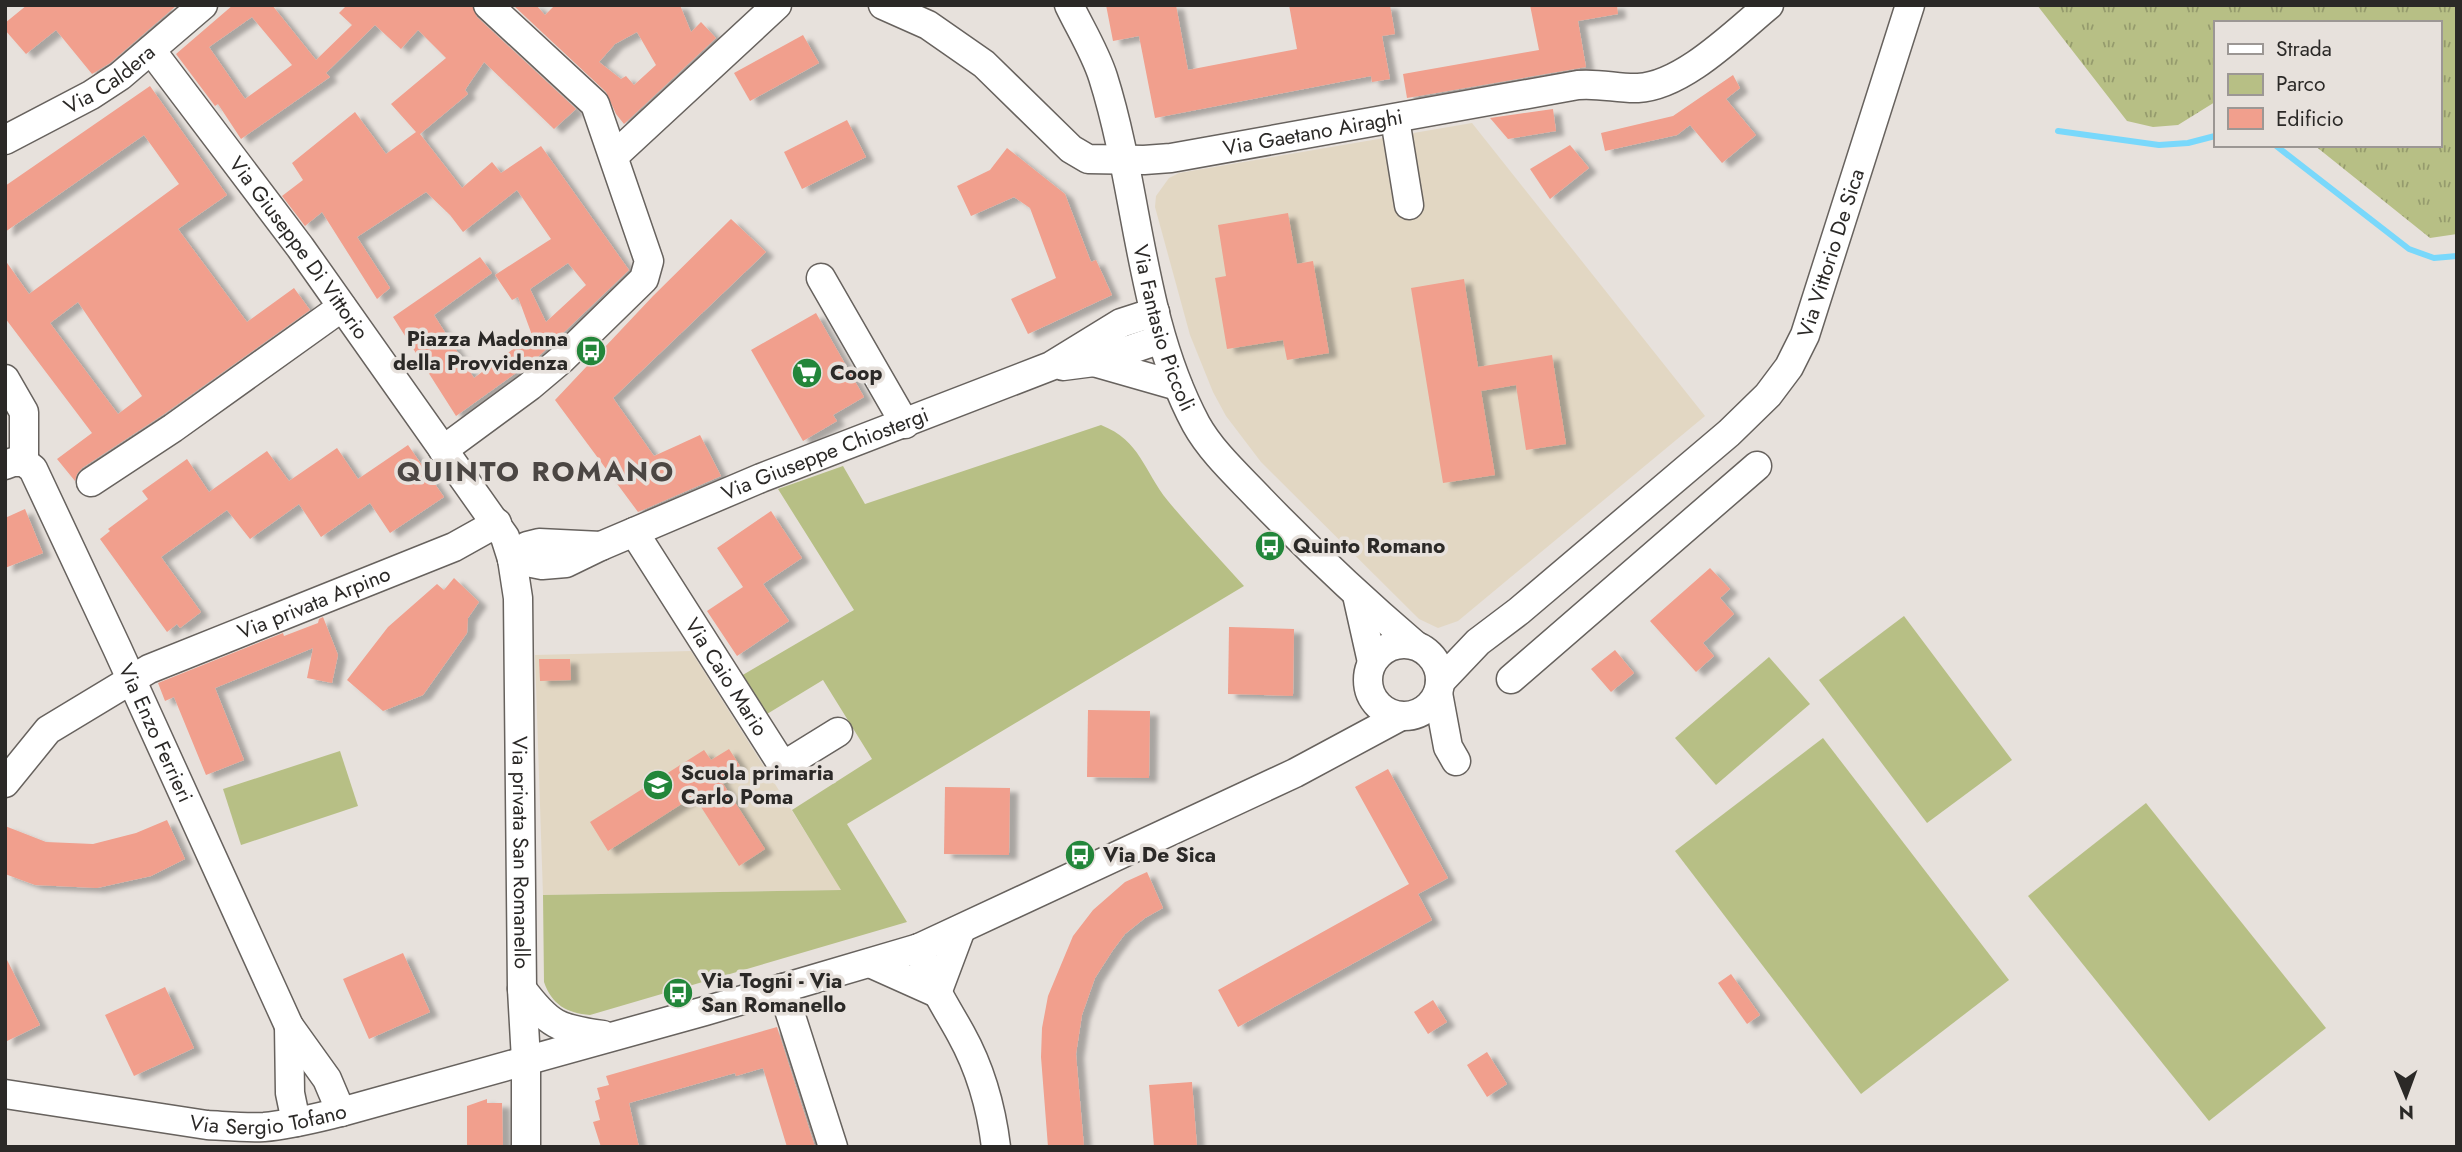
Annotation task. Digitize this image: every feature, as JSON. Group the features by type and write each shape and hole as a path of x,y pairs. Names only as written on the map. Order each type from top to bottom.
{"street":[{"name":"Via Caldera","path":"5,140 91,96 151,50 203,5"},
{"path":"488,5 582,90 599,112 649,261 644,279 530,386 443,450 505,537 512,559"},
{"path":"614,156 777,5"},
{"name":"Via Gaetano Airaghi","path":"883,5 928,25 984,64 1071,149 1088,159 1123,160 1171,158 1578,85 1598,83 1636,89 1657,86 1680,76 1769,5"},
{"name":"Via Fantasio Piccoli","path":"1069,5 1102,75 1158,326 1178,386 1196,424 1211,447 1310,552 1356,595 1420,648"},
{"name":"Via Vittorio De Sica","path":"782,988 919,948 1330,755 1407,716 1423,711 1478,642 1519,611 1730,433 1768,395 1789,367 1805,335 1910,5"},
{"name":"Via Giuseppe Di Vittorio","path":"151,50 300,247 443,450"},
{"path":"1395,119 1409,205"},
{"path":"821,278 905,424"},
{"path":"91,482 173,428 342,307"},
{"name":"Via Giuseppe Chiostergi","path":"512,559 527,546 539,543 601,546 761,478 1051,366 1121,323 1158,326"},
{"name":"Via Giuseppe Chiostergi","path":"1094,362 1158,326"},
{"name":"Via Giuseppe Chiostergi","path":"1051,366 1094,362 1178,386"},
{"path":"5,379 24,412 15,463"},
{"name":"Via Enzo Ferrieri","path":"15,463 33,468 289,1026 327,1079 341,1112"},
{"path":"1692,465 1720,497"},
{"path":"1511,679 1757,466"},
{"name":"Via privata Arpino","path":"5,783 48,730 131,679 457,545 496,523"},
{"name":"Via Caio Mario","path":"634,532 783,766 838,732"},
{"name":"Via privata San Romanello","path":"512,559 518,598 526,1147"},
{"path":"1356,595 1372,662 1368,673 1368,686 1372,697 1379,707 1390,713 1407,716 1452,754 1439,688 1439,670 1420,648"},
{"path":"1519,611 1550,646"},
{"name":"Via Vittorio De Sica","path":"1372,662 1391,646 1403,644 1420,648 1478,642"},
{"name":"Via Vittorio De Sica","path":"1330,755 1372,697"},
{"path":"937,993 961,929"},
{"path":"919,948 927,975 983,1079 993,1119 996,1147"},
{"path":"870,963 937,993"},
{"path":"782,988 833,1147"},
{"name":"Via Sergio Tofano","path":"5,1094 207,1125 264,1127 341,1112 782,988"},
{"path":"522,989 540,1013 559,1027 611,1037"},
{"name":"Via Enzo Ferrieri","path":"289,1026 290,1093 296,1122"}],"shaded area":[{"path":"1472,123 1705,416 1458,621 1438,628 1419,619 1261,462 1226,416 1213,392 1190,335 1155,207 1156,196 1169,178 1179,173"},
{"name":"Scuola primaria Carlo Poma","path":"691,651 842,890 543,895 535,655"}],"green space":[{"path":"2037,5 2457,5 2457,234 2430,238 2316,147 2441,147 2441,21 2214,21 2214,103 2178,125 2153,127 2127,121"},
{"path":"1101,425 1125,439 1133,448 1168,501 1244,586 847,824 907,922 590,1015 567,1010 556,1002 544,982 543,895 841,890 792,810 872,759 823,680 767,714 741,676 854,610 778,489 843,466 865,504"},
{"path":"1904,616 2012,760 1927,823 1819,680"},
{"path":"1769,657 1810,704 1716,785 1675,738"},
{"path":"1823,738 2009,980 1861,1094 1675,851"},
{"path":"340,751 358,806 241,845 223,789"},
{"path":"2146,803 2326,1028 2209,1121 2028,896"}],"building":[{"path":"27,5 177,5 110,63 92,74 56,30 26,54 5,30 5,23"},
{"path":"233,5 272,5 316,60 352,25 339,13 347,5 472,5 477,17 576,109 554,129 484,62 465,90 468,94 420,134 462,188 492,162 501,173 541,146 629,270 538,357 456,416 393,317 480,257 492,273 434,315 474,378 532,335 518,297 512,300 495,275 551,239 517,190 463,232 426,192 357,237 390,288 377,299 322,212 305,226 282,196 303,180 292,163 355,112 386,154 416,132 391,104 446,58 418,30 401,49 375,25 326,73 330,77 241,139 218,104 215,106 176,54","holes":["252,17 292,65 245,99 209,47","568,263 586,285 546,322 530,289"]},
{"path":"513,5 536,5 545,15 555,5 680,5 691,32 701,22 716,38 624,124 606,92","holes":["637,32 656,65 634,85 626,76 621,79 599,62 615,44"]},
{"path":"1106,5 1176,5 1188,70 1297,49 1289,5 1390,5 1395,34 1382,36 1390,79 1372,82 1371,76 1155,118 1139,36 1113,41"},
{"path":"1530,5 1617,5 1618,14 1578,21 1586,67 1407,98 1403,74 1539,50"},
{"path":"803,35 819,63 750,101 734,73"},
{"path":"1733,75 1740,88 1726,99 1756,135 1722,163 1690,125 1677,135 1605,151 1601,133 1673,116"},
{"path":"150,86 227,195 178,229 247,322 294,288 310,310 164,414 82,468 75,481 57,459 92,433 5,318 5,260 29,294 179,184 144,135 5,232 5,186","holes":["78,302 142,396 118,414 50,323"]},
{"path":"1553,109 1556,131 1508,139 1490,118"},
{"path":"847,120 866,157 802,189 784,152"},
{"path":"1570,145 1589,168 1550,199 1530,169"},
{"path":"1007,148 1065,194 1091,262 1096,260 1112,295 1028,334 1011,299 1056,278 1030,208 1014,197 971,216 957,186 990,170"},
{"path":"1288,213 1297,264 1313,261 1329,353 1287,360 1283,340 1227,349 1215,278 1226,276 1218,225"},
{"path":"731,219 766,252 613,398 654,456 700,435 721,476 638,512 555,400 653,296"},
{"path":"1464,279 1478,367 1552,355 1566,444 1526,450 1516,385 1481,391 1495,475 1443,483 1411,288"},
{"name":"Coop","path":"816,313 864,397 833,415 837,421 803,441 751,350"},
{"path":"408,445 444,497 390,533 370,503 321,537 299,504 250,539 227,510 161,557 201,612 180,628 177,624 167,632 100,539 110,531 108,529 148,499 142,491 187,459 209,492 267,451 289,481 337,448 358,479"},
{"path":"25,509 43,553 5,568 5,518"},
{"path":"771,511 802,558 763,584 789,621 737,656 707,611 743,587 717,548"},
{"path":"1710,568 1730,589 1720,598 1734,614 1703,643 1714,656 1696,672 1650,621"},
{"path":"454,578 479,602 468,618 467,633 423,695 383,711 347,680 388,627 437,584 444,590"},
{"path":"323,617 338,655 332,683 307,678 313,648 215,688 244,760 206,775 174,697 165,701 158,683 283,633 284,636 318,623"},
{"path":"1229,627 1294,629 1293,696 1228,694"},
{"path":"1615,650 1634,673 1611,692 1591,669"},
{"path":"539,659 570,659 571,680 540,681"},
{"path":"1088,710 1150,711 1149,778 1087,777"},
{"path":"729,749 740,766 720,779 765,849 739,866 694,796 608,851 590,822 704,750 711,760"},
{"path":"1388,769 1448,878 1418,894 1432,920 1238,1027 1218,990 1409,884 1355,787"},
{"path":"945,787 1010,788 1009,855 944,854"},
{"path":"167,820 185,859 151,876 97,888 35,885 5,874 5,826 46,842 93,844 136,833"},
{"path":"1147,872 1163,908 1125,934 1095,978 1082,1015 1076,1054 1084,1147 1048,1147 1041,1057 1042,1028 1048,996 1073,936 1093,910 1125,882"},
{"path":"403,953 430,1012 369,1039 343,979"},
{"path":"5,956 40,1025 5,1042"},
{"path":"1731,974 1760,1015 1747,1024 1718,983"},
{"path":"165,987 194,1048 134,1076 105,1015"},
{"path":"1433,1000 1447,1022 1428,1034 1414,1012"},
{"path":"777,1027 815,1147 787,1147 763,1068 736,1076 735,1073 629,1103 639,1147 601,1147 593,1122 600,1120 595,1101 600,1099 597,1088 609,1085 606,1076"},
{"path":"1487,1052 1507,1084 1487,1097 1467,1065"},
{"path":"1192,1082 1197,1147 1154,1147 1149,1085"},
{"path":"487,1099 487,1103 502,1103 503,1147 467,1147 467,1106"}],"waterway":[{"path":"2058,131 2159,145 2188,143 2214,136"},
{"path":"2278,147 2409,249 2434,258 2457,256"}],"place":[{"name":"Piazza Madonna della Provvidenza","path":"591,351"},
{"name":"Coop","path":"807,373"},
{"name":"Quinto Romano","path":"1270,546"},
{"name":"Scuola primaria Carlo Poma","path":"658,785"},
{"name":"Via De Sica","path":"1080,855"},
{"name":"Via Togni - Via San Romanello","path":"678,993"}],"district":[{"name":"QUINTO ROMANO","path":"536,471"}]}
